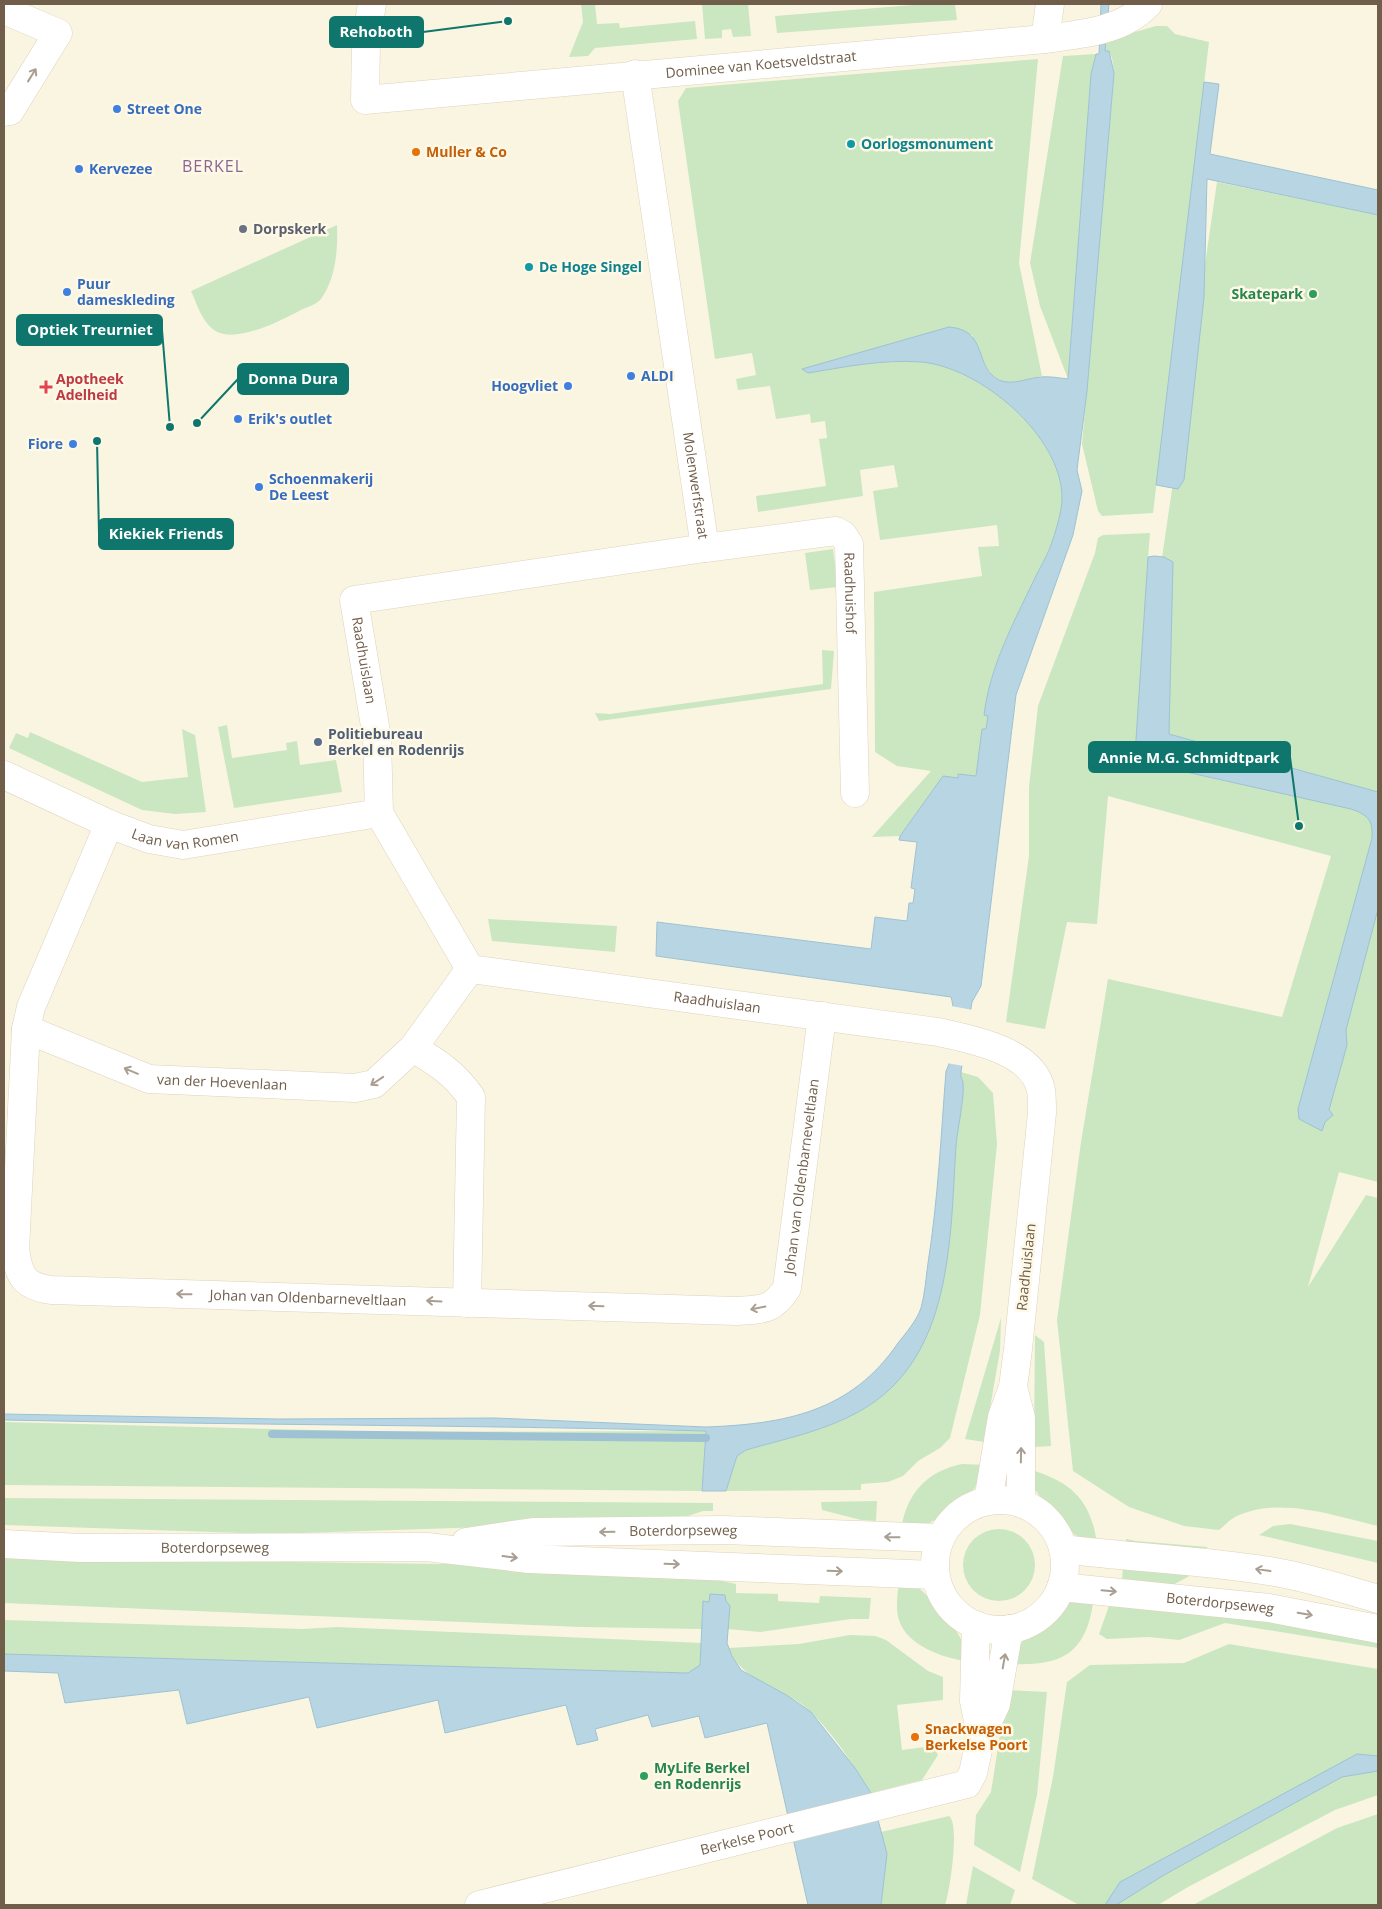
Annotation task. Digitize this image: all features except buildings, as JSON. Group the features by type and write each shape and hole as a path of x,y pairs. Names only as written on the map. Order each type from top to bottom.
{"street":[{"name":"Dominee van Koetsveldstraat","path":"372,4 366,42 365,100 635,74 1045,39 1091,32 1120,24 1141,11 1148,4"},
{"path":"1045,39 1050,4"},
{"path":"4,10 58,34 10,111 4,112"},
{"name":"Molenwerfstraat","path":"354,600 705,548 635,74"},
{"name":"Raadhuishof","path":"705,548 836,532 843,535 849,544 855,792"},
{"name":"Raadhuislaan","path":"354,600 377,738 378,813 470,969 938,1032 973,1039 994,1046 1019,1060 1032,1072 1041,1089 1041,1123 1013,1387 1002,1417 988,1501"},
{"name":"Laan van Romen","path":"4,774 109,824 149,839 183,845 378,813"},
{"name":"Johan van Oldenbarneveltlaan","path":"109,824 31,1007 26,1029 14,1249 17,1267 24,1279 34,1288 737,1311 760,1309 778,1302 787,1288 822,1016"},
{"name":"van der Hoevenlaan","path":"26,1029 149,1079 355,1088 374,1084 413,1048 470,969"},
{"path":"413,1048 440,1064 458,1078 471,1097 468,1303"},
{"name":"Raadhuislaan","path":"1013,1387 1020,1418 1020,1503"},
{"path":"1004,1500 1020,1503 1036,1511 1049,1522 1063,1550 1064,1568 1061,1587 1053,1602 1040,1616 1030,1622 1009,1629 992,1630 965,1620 948,1605 938,1586 935,1575 935,1555 940,1538 958,1514 972,1506 988,1501 1004,1500"},
{"name":"Boterdorpseweg","path":"427,1547 533,1532 724,1530 940,1538"},
{"name":"Boterdorpseweg","path":"4,1544 80,1548 427,1547 529,1559 935,1575"},
{"path":"1063,1550 1117,1557 1216,1564 1276,1572 1325,1583 1378,1600"},
{"name":"Boterdorpseweg","path":"1061,1587 1260,1606 1378,1629"},
{"name":"Berkelse Poort","path":"976,1625 974,1701 981,1736"},
{"name":"Berkelse Poort","path":"478,1905 967,1784 973,1773 981,1736 996,1704 1009,1629"}],"green space":[{"path":"581,4 595,4 597,24 619,23 620,28 695,21 697,39 595,48 588,56 569,57 583,22"},
{"path":"702,4 748,4 751,36 733,37 731,29 722,30 722,38 705,39"},
{"path":"926,4 955,4 957,20 777,33 775,16"},
{"path":"1156,26 1167,26 1175,34 1209,42 1153,513 1102,516 1098,511 1082,444 1114,73 1112,58 1109,51 1105,51 1107,40"},
{"path":"1096,54 1091,74 1068,379 1040,306 1030,263 1063,56"},
{"path":"1038,59 1019,263 1042,376 1010,383 1002,382 985,365 972,335 808,373 864,364 907,361 944,367 968,377 992,391 1014,409 1033,429 1048,451 1058,475 1062,498 1059,518 1051,544 1011,627 997,661 987,697 984,715 988,715 986,730 982,730 976,776 959,774 958,778 943,776 900,836 872,837 931,771 897,766 875,752 874,592 982,576 978,547 999,546 997,525 880,540 873,491 898,487 894,465 860,470 863,496 758,512 756,496 826,486 819,439 827,438 825,421 811,423 810,414 776,419 770,386 738,390 736,379 756,375 752,353 715,359 678,101 686,88"},
{"path":"1217,182 1378,215 1378,1182 1339,1172 1308,1287 1366,1195 1378,1198 1378,1526 1326,1513 1289,1508 1271,1508 1253,1510 1237,1516 1219,1530 1184,1526 1129,1507 1073,1471 1057,1320 1081,1142 1108,979 1282,1017 1331,856 1108,796 1097,924 1067,922 1045,1029 1006,1022 1029,856 1029,787 1038,706 1095,553 1098,538 1103,535 1150,533 1146,582 1158,585"},
{"path":"337,225 337,244 333,273 326,291 317,302 271,325 246,333 223,334 214,330 206,322 191,291"},
{"path":"833,549 838,587 810,590 805,553"},
{"path":"822,650 834,651 831,689 599,721 595,713 610,714 823,684"},
{"path":"227,725 232,758 287,750 286,743 297,741 300,765 336,760 342,792 234,808 218,727"},
{"path":"182,729 195,735 206,812 175,814 142,810 9,748 16,733 28,738 30,732 142,782 188,777"},
{"path":"488,919 617,926 615,952 492,941"},
{"path":"961,1072 978,1077 993,1093 997,1144 980,1315 950,1438 940,1448 918,1461 903,1476 888,1482 861,1484 861,1490 726,1491 737,1456 746,1450 833,1424 860,1411 891,1388 913,1361 930,1329 941,1294 948,1257 956,1146 963,1096"},
{"path":"1001,1318 1000,1351 984,1442 965,1439"},
{"path":"1035,1335 1044,1342 1051,1446 1034,1447"},
{"path":"4,1422 390,1432 706,1431 702,1491 4,1485"},
{"path":"962,1464 988,1465 974,1489 939,1517 928,1524 901,1529 908,1505 920,1486 938,1473"},
{"path":"1028,1469 1056,1479 1076,1494 1090,1515 1097,1544 1075,1535 1043,1501 1032,1485"},
{"path":"4,1498 713,1503 713,1511 703,1511 673,1521 270,1534 4,1525"},
{"path":"877,1501 876,1521 861,1520 822,1510 821,1502"},
{"path":"1290,1524 1378,1541 1378,1563 1259,1535 1273,1526"},
{"path":"999,1529 1013,1532 1025,1539 1032,1551 1035,1565 1032,1579 1025,1591 1013,1598 999,1601 985,1598 973,1591 966,1579 963,1565 966,1551 973,1539 985,1532"},
{"path":"1126,1539 1208,1547 1199,1552 1125,1549"},
{"path":"4,1558 444,1564 678,1571 736,1584 736,1593 778,1594 778,1601 819,1603 820,1596 871,1598 869,1619 851,1619 760,1632 728,1629 730,1606 703,1601 702,1629 581,1627 4,1603"},
{"path":"1123,1565 1197,1572 1169,1587 1122,1583"},
{"path":"899,1580 919,1588 950,1624 961,1639 967,1661 938,1654 909,1637 903,1629 897,1611"},
{"path":"1094,1597 1086,1631 1079,1643 1070,1652 1045,1662 1011,1664 1023,1640 1044,1626 1069,1601"},
{"path":"1110,1603 1238,1611 1378,1640 1378,1648 1225,1623 1179,1640 1148,1637 1107,1639 1099,1634"},
{"path":"4,1620 303,1629 336,1627 702,1643 700,1665 688,1673 4,1654"},
{"path":"850,1635 875,1636 886,1640 928,1671 943,1677 943,1700 897,1705 902,1750 933,1746 938,1755 922,1780 871,1793 836,1741 812,1713 802,1704 754,1678 735,1660 729,1648 799,1644"},
{"path":"1229,1644 1378,1669 1378,1795 1335,1810 1188,1887 1158,1905 1079,1905 1032,1879 1053,1777 1067,1682 1090,1665 1184,1663"},
{"path":"1007,1690 1047,1692 1037,1795 1020,1872 974,1845 976,1815 991,1792"},
{"path":"1378,1814 1378,1905 1193,1905 1337,1828"},
{"path":"949,1816 954,1831 954,1844 945,1905 881,1905 887,1854 881,1832"},
{"path":"973,1866 1015,1890 1010,1905 966,1905"}],"water":[{"path":"1101,4 1109,4 1105,51 1109,51 1114,73 1087,391 1077,470 1082,491 1073,535 1016,695 981,986 972,1002 961,1074 963,1096 956,1146 948,1257 941,1294 930,1329 913,1361 891,1388 860,1411 833,1424 746,1450 737,1456 726,1491 702,1491 706,1431 4,1420 4,1414 278,1419 495,1418 706,1427 735,1425 789,1417 814,1410 837,1399 859,1385 879,1366 904,1335 919,1313 925,1286 937,1191 946,1071 951,1056 953,1035 953,1004 951,997 656,956 657,922 871,949 875,917 907,921 909,903 913,903 915,889 911,888 917,842 899,840 900,836 943,776 958,778 958,774 976,776 982,729 986,729 988,716 984,715 991,679 1011,629 1049,549 1058,524 1062,498 1058,475 1048,451 1033,429 1014,409 992,391 968,377 944,367 907,361 864,364 808,373 802,369 949,327 962,330 970,335 976,342 986,367 999,380 1014,382 1044,377 1068,379 1091,74 1096,54 1099,54"},
{"path":"1204,82 1219,84 1210,154 1378,190 1378,215 1207,179 1204,297 1184,480 1178,489 1156,485"},
{"path":"1148,557 1164,557 1173,562 1169,734 1378,792 1378,909 1346,1030 1347,1045 1329,1110 1333,1115 1325,1122 1322,1131 1299,1119 1298,1109 1372,838 1372,827 1365,816 1351,809 1155,765 1135,755"},
{"path":"710,1594 725,1595 726,1601 730,1606 727,1643 732,1656 741,1670 788,1696 811,1712 855,1768 871,1793 887,1854 881,1905 808,1905 767,1723 705,1738 699,1716 652,1727 648,1715 595,1729 598,1740 577,1745 566,1705 445,1733 438,1700 317,1728 309,1697 187,1724 179,1690 65,1703 58,1673 4,1671 4,1654 688,1673 700,1665 703,1601 709,1602"},
{"path":"1357,1754 1378,1756 1378,1771 1342,1777 1164,1875 1116,1905 1105,1905 1120,1882"}],"pier":[{"path":"951,1006 973,1010 964,1066 946,1063"}],"waterway":[{"path":"272,1434 706,1438"}],"place":[{"name":"Rehoboth","path":"508,21"},
{"name":"Street One","path":"117,109"},
{"name":"Oorlogsmonument","path":"851,144"},
{"name":"Muller & Co","path":"416,152"},
{"name":"Kervezee","path":"79,169"},
{"name":"Dorpskerk","path":"243,229"},
{"name":"De Hoge Singel","path":"529,267"},
{"name":"Puur dameskleding","path":"67,292"},
{"name":"Skatepark","path":"1313,294"},
{"name":"ALDI","path":"631,376"},
{"name":"Hoogvliet","path":"568,386"},
{"name":"Apotheek Adelheid","path":"46,387"},
{"name":"Erik's outlet","path":"238,419"},
{"name":"Donna Dura","path":"197,423"},
{"name":"Optiek Treurniet","path":"170,427"},
{"name":"Kiekiek Friends","path":"97,441"},
{"name":"Fiore","path":"73,444"},
{"name":"Schoenmakerij De Leest","path":"259,487"},
{"name":"Politiebureau Berkel en Rodenrijs","path":"318,742"},
{"name":"Annie M.G. Schmidtpark","path":"1299,826"},
{"name":"Snackwagen Berkelse Poort","path":"915,1737"},
{"name":"MyLife Berkel en Rodenrijs","path":"644,1776"}],"district":[{"name":"BERKEL","path":"213,166"}]}
